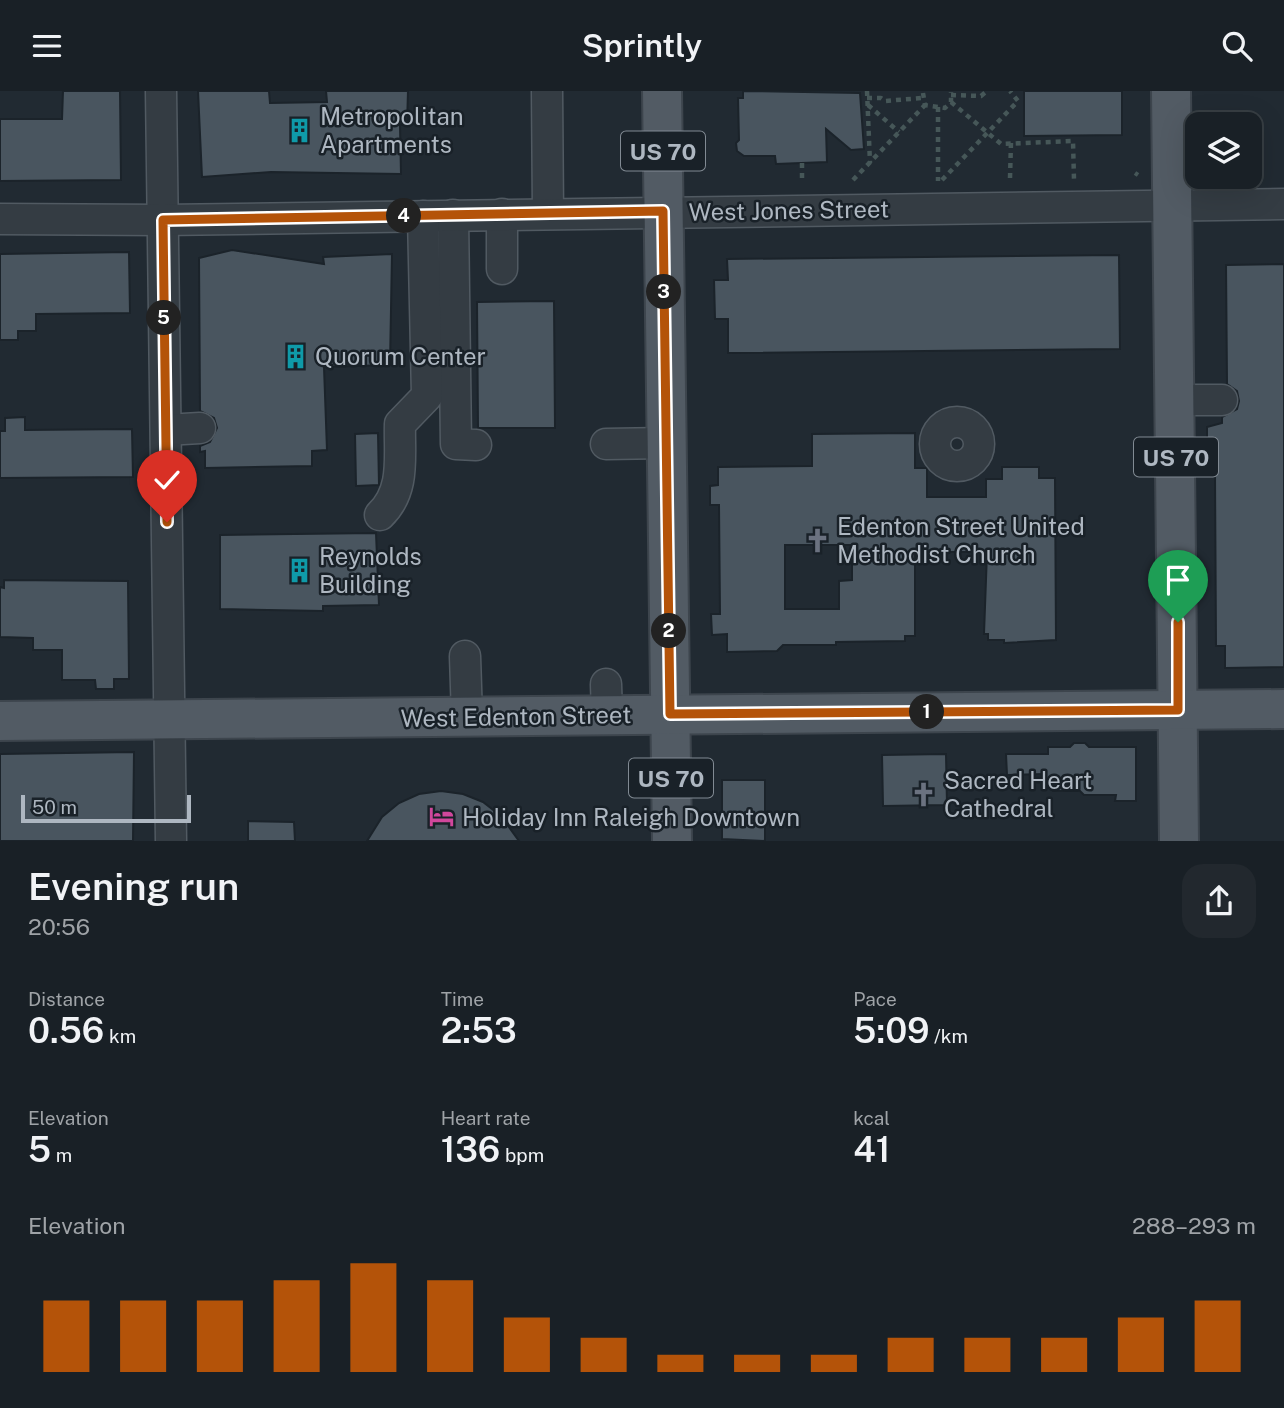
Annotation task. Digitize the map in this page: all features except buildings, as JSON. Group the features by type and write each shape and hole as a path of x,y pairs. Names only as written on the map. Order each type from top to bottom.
{"main road":[{"name":"US 70","path":"662,91 672,841"},
{"name":"US 70","path":"1171,91 1179,841"},
{"name":"West Edenton Street","path":"0,721 467,717 607,700 670,714 1284,709"}],"street":[{"path":"161,91 171,841"},
{"path":"547,91 548,213"},
{"name":"West Jones Street","path":"0,219 163,220 1284,204"},
{"path":"454,254 502,262 502,214"},
{"path":"380,515 390,506 398,486 400,424 427,396 423,215"},
{"path":"453,215 456,443 476,445"},
{"path":"1176,401 1222,400"},
{"path":"940,424 945,426 962,423 973,429 986,444"},
{"path":"166,430 200,428"},
{"path":"607,443 666,443"},
{"path":"465,656 467,717"}],"path":[{"path":"867,91 870,163"},
{"path":"951,96 981,96 987,91"},
{"path":"938,107 940,181 1018,101 1010,91"},
{"path":"860,108 881,98 886,101 923,95 925,105"},
{"path":"925,105 944,108 951,96"},
{"path":"951,96 986,134 1002,144 1073,141 1074,180"},
{"path":"867,103 899,132"},
{"path":"853,180 925,105"},
{"path":"1010,178 1011,142"},
{"path":"802,163 802,181"}],"place":[{"name":"Metropolitan Apartments","path":"300,130"},
{"name":"Quorum Center","path":"295,356"},
{"name":"Edenton Street United Methodist Church","path":"817,540"},
{"name":"Reynolds Building","path":"299,570"},
{"name":"Sacred Heart Cathedral","path":"924,794"},
{"name":"Holiday Inn Raleigh Downtown","path":"442,817"}],"route":[{"path":"167,522 163,220 663,211 670,714 1178,710 1178,622"}]}
